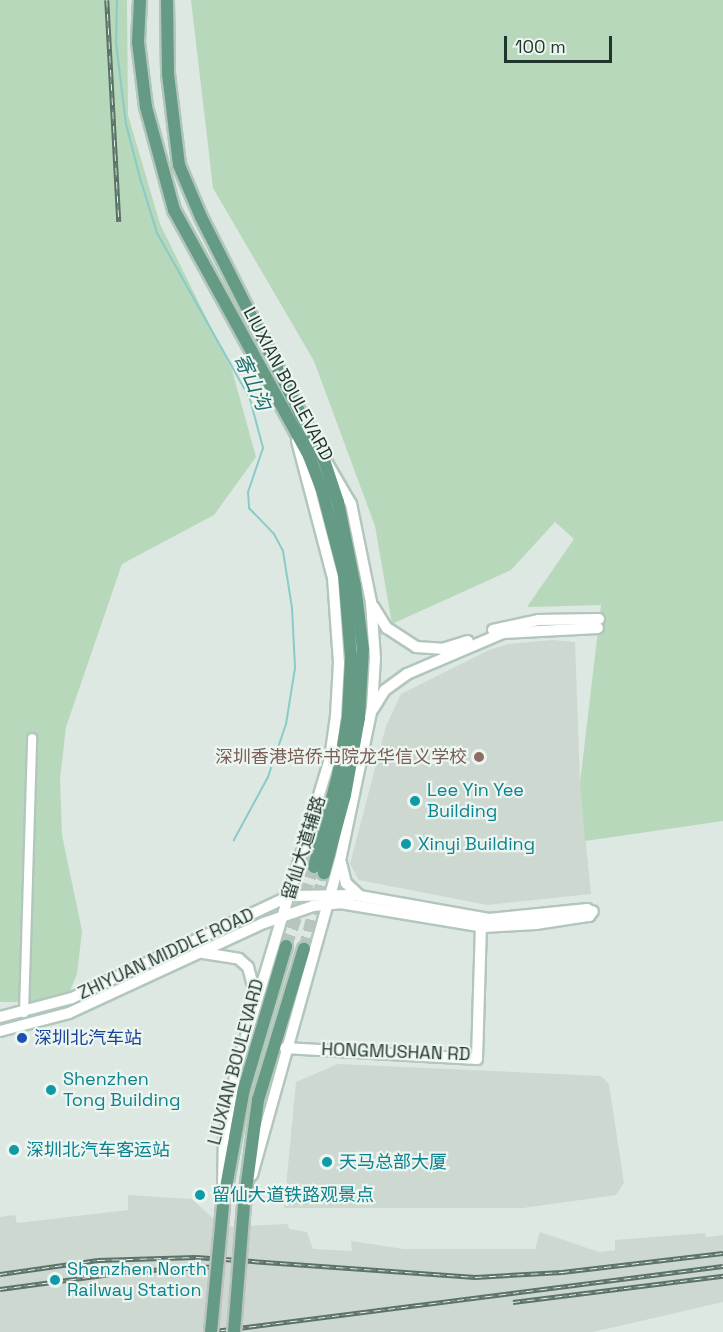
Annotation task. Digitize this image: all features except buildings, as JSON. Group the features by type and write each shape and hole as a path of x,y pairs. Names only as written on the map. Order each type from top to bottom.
{"main road":[{"name":"LIUXIAN BOULEVARD","path":"140,0 138,42 146,107 174,210 293,426 323,493 336,536 346,594 351,658 348,716 319,870 354,753 363,649 347,544 324,460 201,218 179,165 168,74 167,0"},
{"name":"LIUXIAN BOULEVARD","path":"211,1332 223,1200 244,1089 286,946"},
{"name":"LIUXIAN BOULEVARD","path":"234,1332 244,1205 258,1100 304,949"}],"street":[{"name":"留仙大道辅路","path":"223,1200 228,1109 255,1000 290,896 330,759 339,663 333,578 293,426"},
{"name":"留仙大道辅路","path":"244,1205 285,1048 341,856 370,718 375,658 371,602 351,504 340,480 324,460"},
{"path":"370,718 378,699 406,674 488,639 533,628 598,623 522,622 453,646 429,649 416,647 398,636 382,622 371,602"},
{"path":"24,1013 32,738"},
{"path":"341,856 346,883 365,898"},
{"name":"ZHIYUAN MIDDLE ROAD","path":"0,1017 24,1013 82,994 290,896 329,898"},
{"name":"ZHIYUAN MIDDLE ROAD","path":"0,1031 69,1013 199,953 329,898"},
{"path":"329,898 365,898 481,922 593,911 589,916 536,924 481,922 329,898"},
{"name":"HONGMUSHAN RD","path":"285,1048 477,1059 481,922"},
{"path":"199,953 228,954 239,959 254,980 255,1000"}],"shaded area":[{"name":"深圳香港培侨书院龙华信义学校","path":"552,640 575,642 580,783 591,894 487,905 359,880 350,864 386,726 401,694 489,650 508,644"},
{"path":"338,1064 601,1076 609,1084 624,1183 616,1195 523,1208 284,1208 296,1082"},
{"path":"128,1195 192,1199 222,1227 288,1224 289,1229 307,1232 313,1249 352,1251 351,1241 404,1249 535,1249 540,1232 599,1252 615,1250 615,1240 705,1233 706,1237 723,1235 723,1302 593,1332 0,1332 0,1217 15,1215 17,1223 128,1210"}],"green space":[{"path":"0,0 127,0 128,115 160,224 232,370 256,457 214,515 122,564 66,727 60,779 62,835 82,931 77,974 70,991 41,1002 0,1002"},
{"path":"191,0 723,0 723,821 585,841 580,783 601,605 527,607 574,539 555,522 511,570 392,624 375,526 314,361 213,188"}],"waterway":[{"name":"寄山沟","path":"117,0 116,43 126,124 140,178 157,233 250,399 263,448 248,492 249,508 274,534 283,551 292,608 295,668 286,724 268,777 234,840"}],"tunnel":[{"path":"286,946 314,867"},
{"path":"304,949 324,873"}],"railway":[{"path":"107,0 119,222"},
{"path":"0,1274 98,1260 196,1257 475,1277 562,1272 723,1253"},
{"path":"0,1289 133,1271 221,1266"},
{"path":"207,1332 723,1266"},
{"path":"513,1302 723,1276"}],"place":[{"name":"深圳香港培侨书院龙华信义学校","path":"479,757"},
{"name":"Lee Yin Yee Building","path":"415,801"},
{"name":"Xinyi Building","path":"406,844"},
{"name":"深圳北汽车站","path":"22,1038"},
{"name":"Shenzhen Tong Building","path":"51,1090"},
{"name":"深圳北汽车客运站","path":"14,1150"},
{"name":"天马总部大厦","path":"327,1162"},
{"name":"留仙大道铁路观景点","path":"200,1195"},
{"name":"Shenzhen North Railway Station","path":"55,1280"}]}
